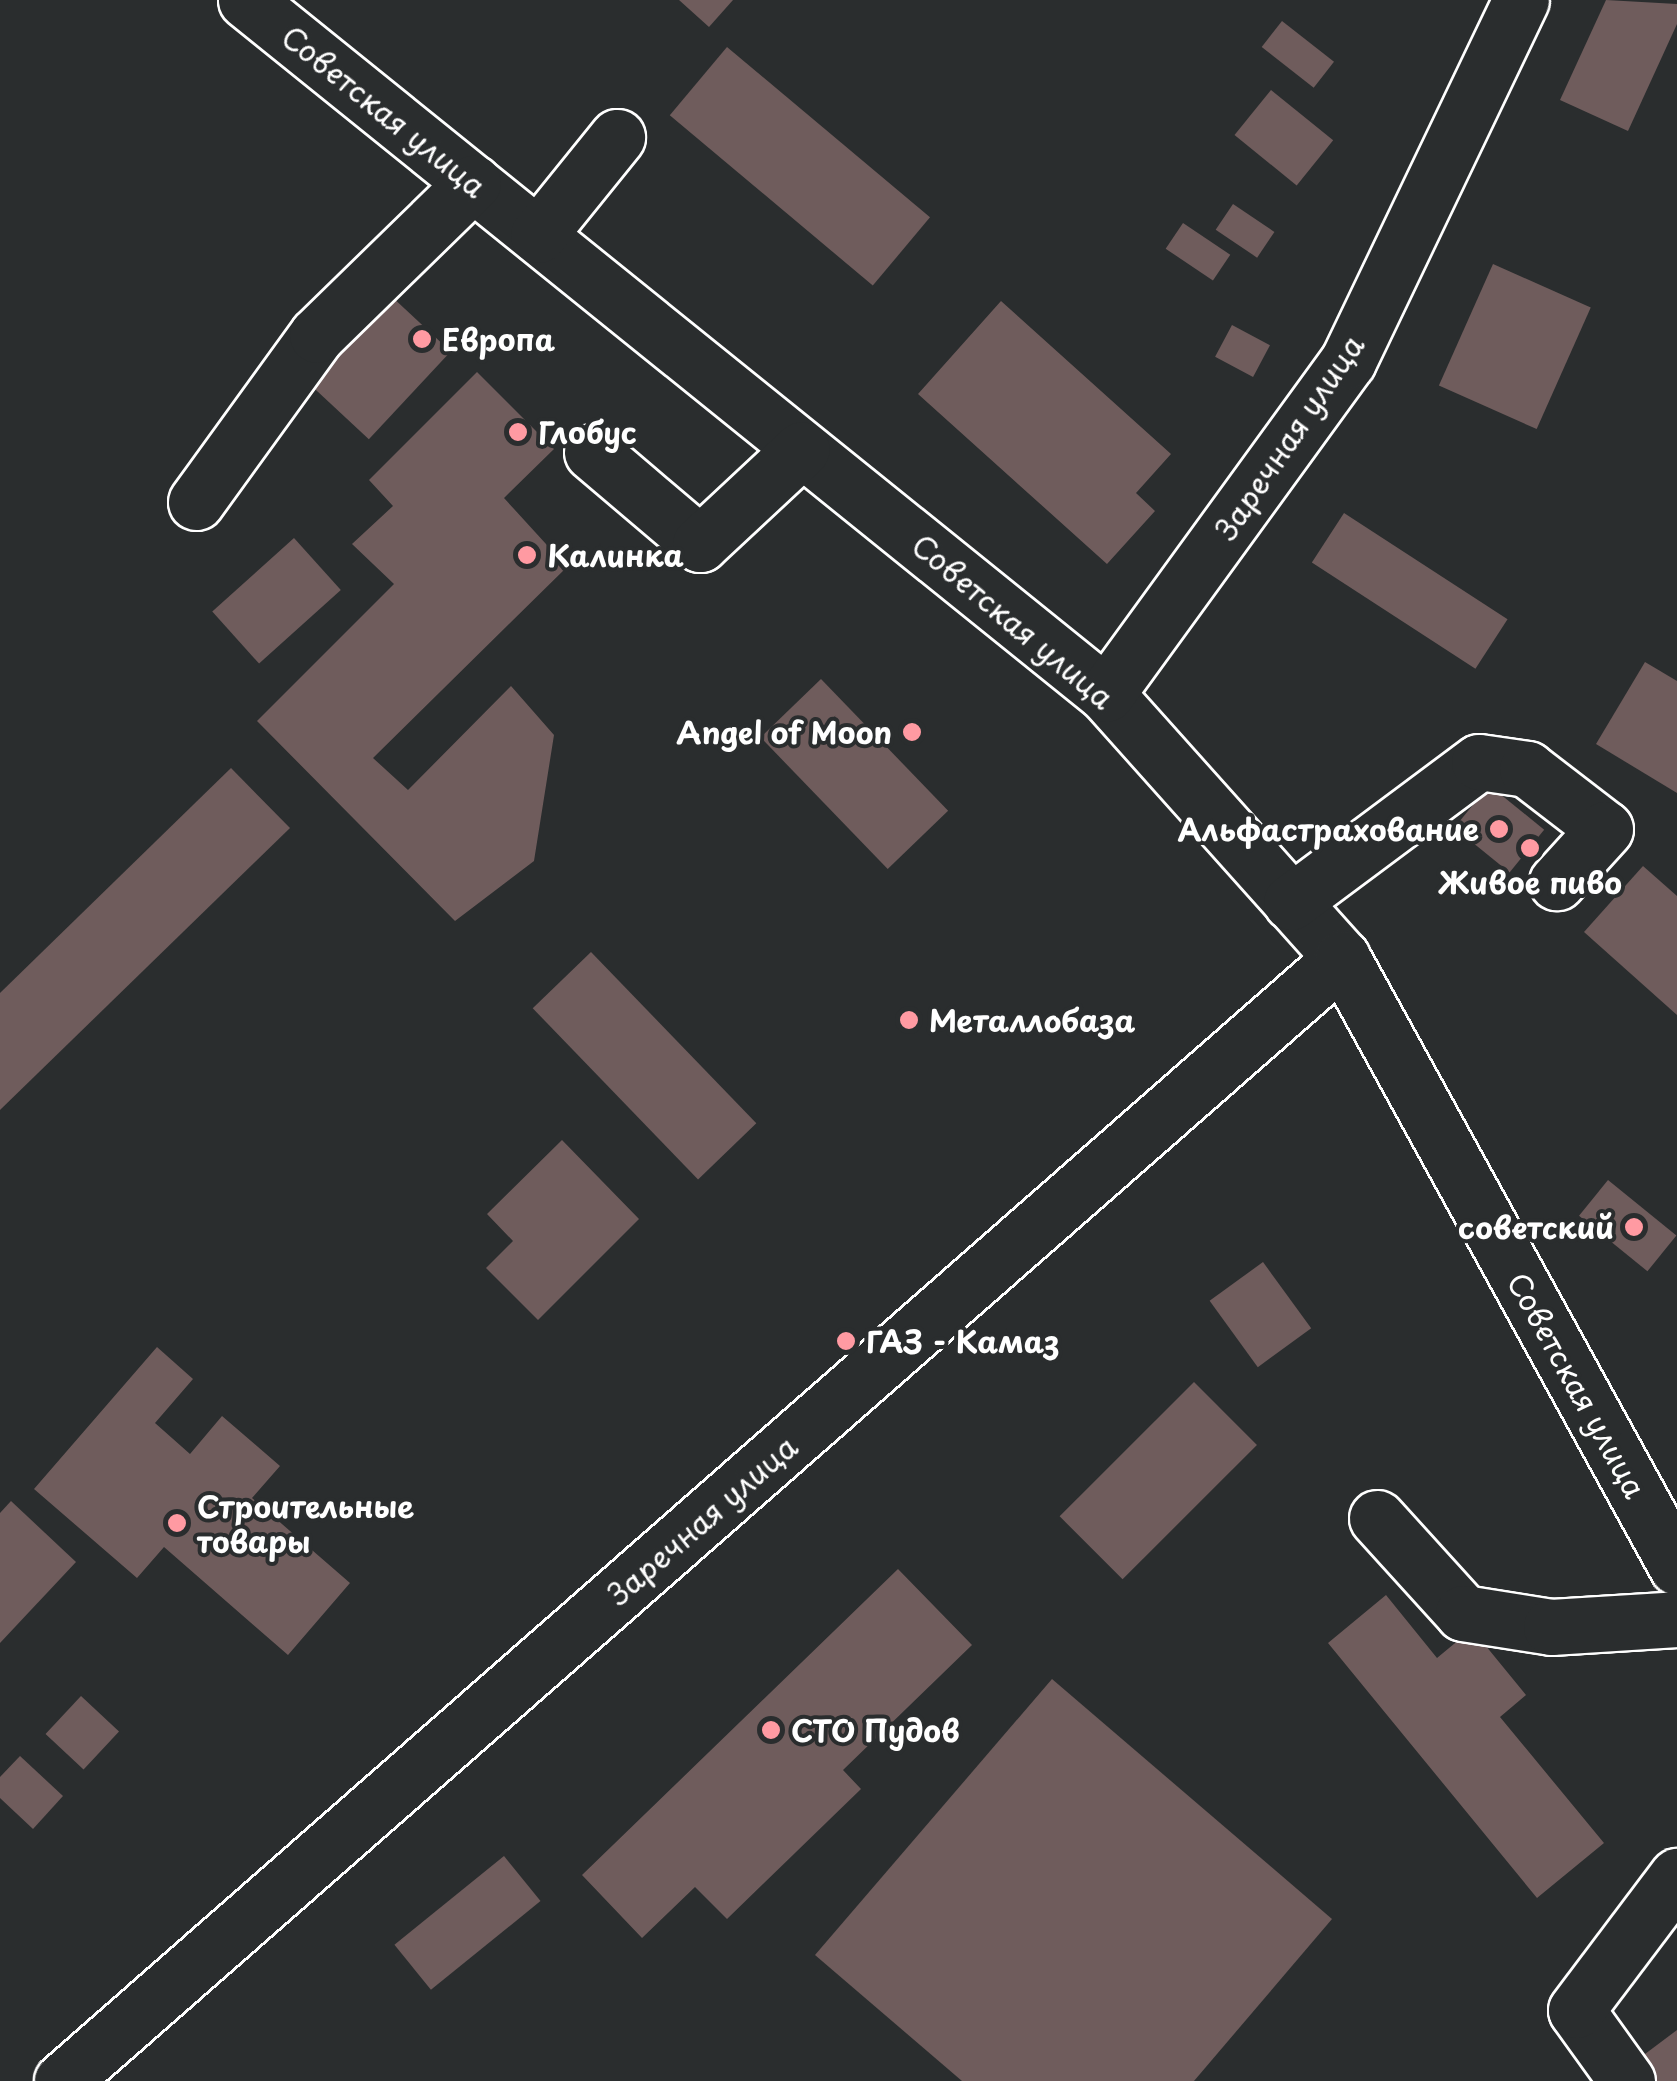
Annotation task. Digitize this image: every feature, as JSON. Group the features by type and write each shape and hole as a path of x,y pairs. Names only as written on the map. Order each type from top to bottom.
{"main road":[{"name":"Советская улица","path":"246,0 1106,694 1342,958 1677,1566"},
{"name":"Заречная улица","path":"1106,694 1348,361 1520,0"},
{"path":"538,235 616,136"},
{"path":"196,502 316,335 473,183"},
{"path":"592,452 700,544 802,449"},
{"path":"1291,902 1479,762 1527,769 1605,829 1558,882"},
{"name":"Заречная улица","path":"62,2081 1342,958"},
{"path":"1377,1518 1463,1612 1550,1627 1677,1619"},
{"path":"1627,2081 1576,2010 1677,1876"}],"building":[{"path":"679,0 733,0 709,27"},
{"path":"1606,0 1677,4 1677,24 1628,131 1560,100"},
{"path":"1282,21 1334,62 1314,88 1262,47"},
{"path":"727,47 930,217 873,286 670,115"},
{"path":"1271,90 1333,140 1297,185 1234,135"},
{"path":"1233,204 1274,232 1257,258 1216,230"},
{"path":"1183,223 1230,255 1213,281 1166,249"},
{"path":"1493,264 1591,308 1537,429 1439,386"},
{"path":"390,295 451,352 369,439 308,383"},
{"path":"1001,301 1171,454 1136,493 1155,511 1107,564 918,394"},
{"path":"1232,325 1270,345 1253,377 1215,357"},
{"path":"477,372 554,449 504,498 567,567 373,758 408,790 511,686 554,735 534,861 455,921 257,721 394,584 352,544 393,506 369,480"},
{"path":"1344,513 1508,619 1475,669 1312,562"},
{"path":"294,538 341,590 259,664 212,612"},
{"path":"1645,662 1677,681 1677,793 1596,744"},
{"path":"821,679 948,811 888,869 761,737"},
{"path":"231,768 290,828 0,1110 0,993"},
{"name":"Альфастрахование","path":"1489,785 1544,830 1510,872 1454,828"},
{"path":"1643,866 1677,896 1677,1015 1584,932"},
{"path":"591,952 756,1123 698,1179 533,1008"},
{"path":"562,1140 639,1219 538,1320 486,1268 513,1241 487,1214"},
{"path":"1608,1180 1676,1235 1647,1271 1579,1216"},
{"path":"1263,1262 1311,1328 1258,1367 1210,1301"},
{"name":"Строительные товары","path":"157,1347 193,1379 155,1423 190,1454 222,1416 280,1466 252,1498 350,1583 288,1655 164,1547 137,1578 34,1489"},
{"path":"1194,1382 1257,1445 1123,1579 1060,1516"},
{"path":"11,1501 76,1562 0,1643 0,1513"},
{"path":"898,1569 972,1645 843,1770 861,1789 727,1919 695,1887 642,1938 582,1875"},
{"path":"1386,1595 1437,1658 1472,1629 1526,1695 1500,1717 1604,1843 1537,1898 1328,1643"},
{"path":"1052,1679 1332,1919 1194,2081 962,2081 815,1955"},
{"path":"81,1696 119,1731 84,1769 46,1734"},
{"path":"20,1756 63,1796 33,1829 0,1798 0,1777"},
{"path":"504,1856 541,1901 431,1990 394,1945"},
{"path":"1677,2030 1677,2081 1609,2081"}],"place":[{"name":"Европа","path":"422,339"},
{"name":"Глобус","path":"518,432"},
{"name":"Калинка","path":"527,555"},
{"name":"Angel of Moon","path":"912,732"},
{"name":"Альфастрахование","path":"1499,829"},
{"name":"Живое пиво","path":"1530,848"},
{"name":"Металлобаза","path":"909,1020"},
{"name":"советский","path":"1634,1227"},
{"name":"ГАЗ - Камаз","path":"846,1341"},
{"name":"Строительные товары","path":"177,1523"},
{"name":"СТО Пудов","path":"771,1730"}]}
